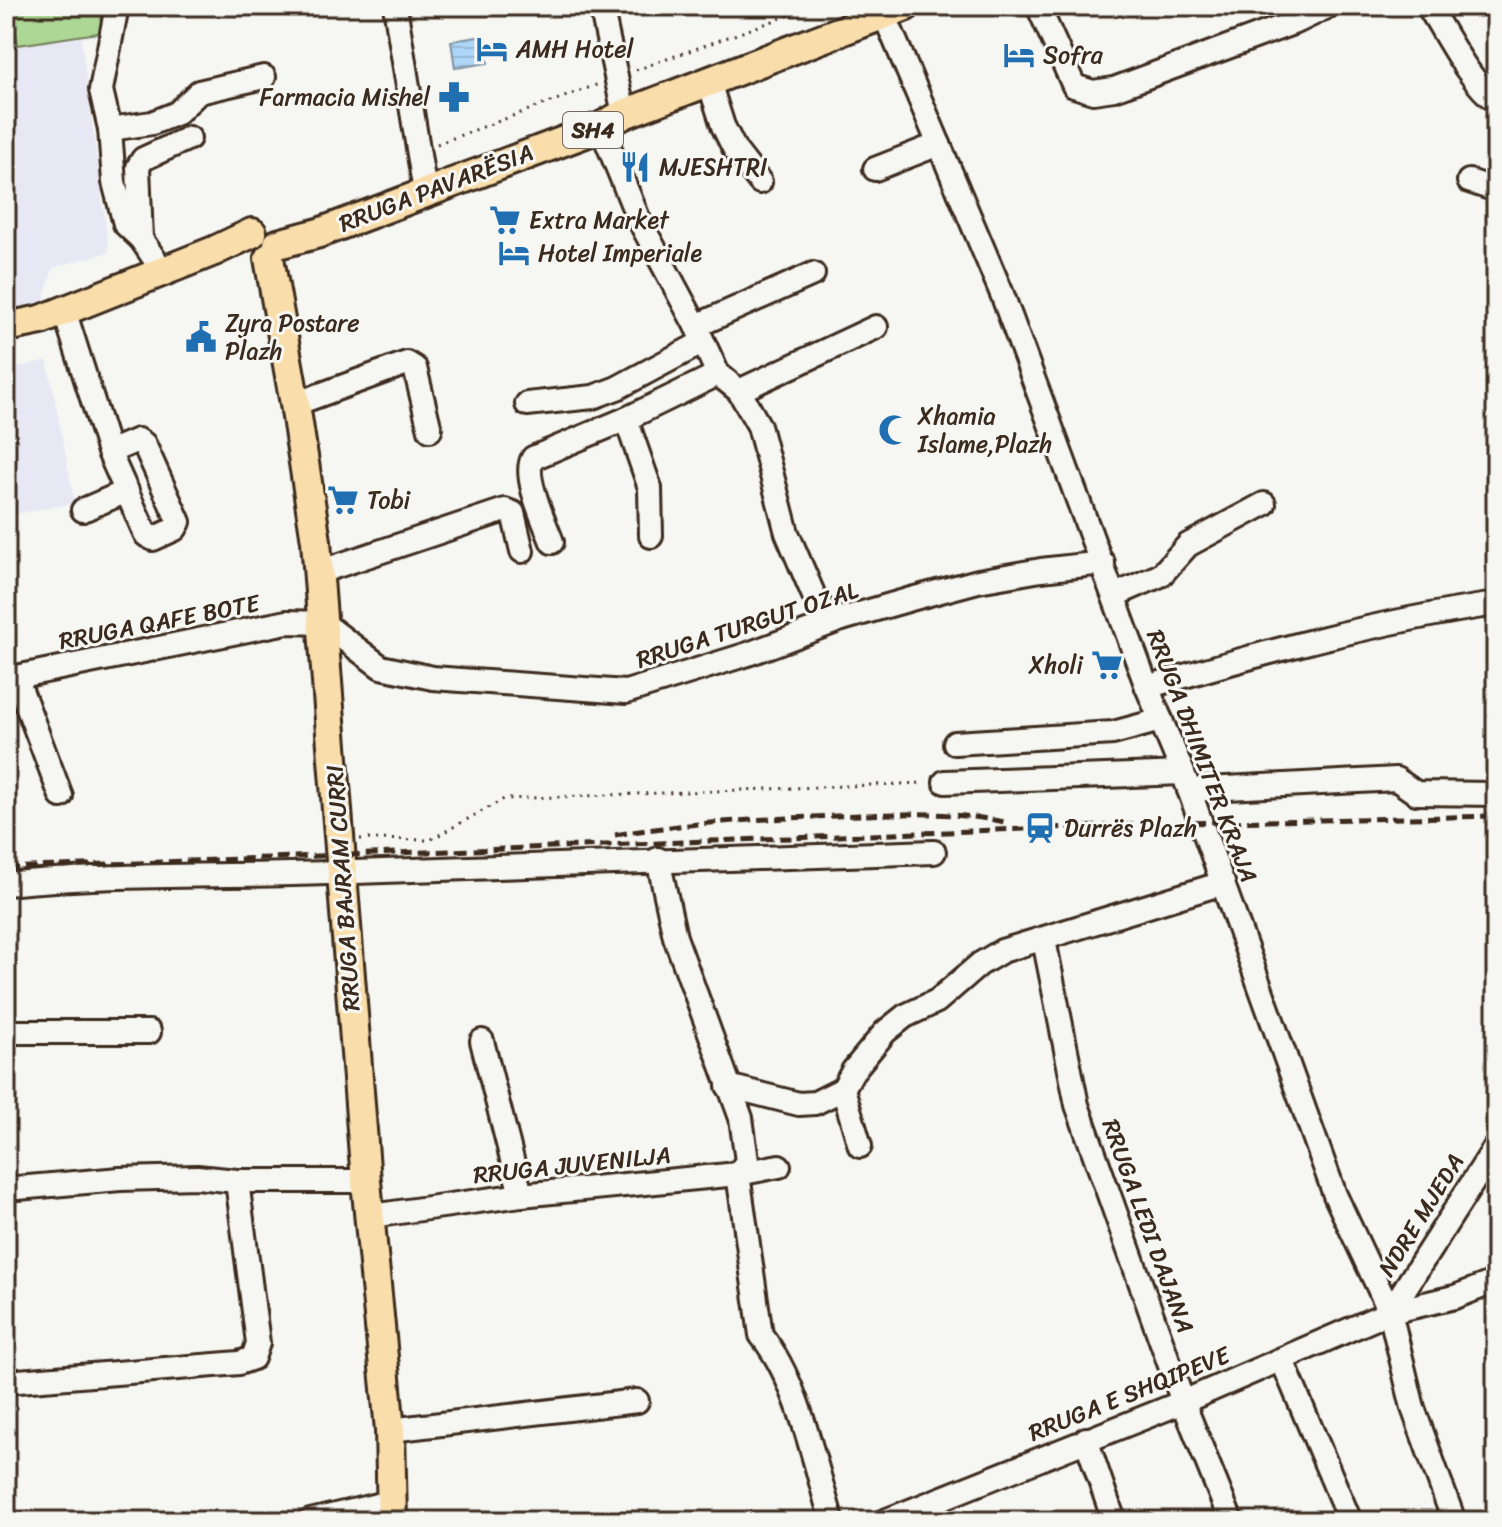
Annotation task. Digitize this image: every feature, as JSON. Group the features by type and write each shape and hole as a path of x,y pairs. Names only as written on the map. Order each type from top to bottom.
{"main road":[{"name":"RRUGA PAVARËSIA","path":"6,327 41,320 214,251 263,247 319,233 895,10"},
{"name":"RRUGA BAJRAM CURRI","path":"263,247 295,404 319,572 366,1181 390,1430 391,1511"}],"street":[{"path":"117,6 101,90 110,129 114,182 125,224 141,239 162,270"},
{"path":"395,6 425,192"},
{"path":"601,6 613,121 638,218 718,374 739,391 759,426 795,558 817,603 827,613 842,619"},
{"path":"1038,6 1074,86 1093,92 1114,89 1298,21 1329,6"},
{"path":"1428,6 1474,78 1496,101"},
{"name":"RRUGA DHIMITER KRAJA","path":"895,10 939,144 1002,294 1147,687 1186,782 1335,1195 1390,1312 1413,1408 1454,1521"},
{"path":"110,129 152,123 177,113 199,92 264,77"},
{"path":"709,82 729,138 760,182"},
{"path":"141,239 138,167 143,159 189,138"},
{"path":"875,169 939,144"},
{"path":"1469,181 1487,187 1496,185"},
{"path":"527,404 593,397 617,388 699,334 813,274"},
{"path":"64,310 109,452 146,535 153,539 175,529 179,522 144,444 138,440 109,452"},
{"path":"739,391 876,327"},
{"path":"295,404 407,363 415,368 430,430"},
{"path":"552,542 535,497 530,462 533,458 626,419 718,374"},
{"path":"626,419 650,488 651,536"},
{"path":"83,510 127,491"},
{"path":"1115,595 1161,575 1188,545 1264,504"},
{"path":"319,572 505,510 513,513 522,551"},
{"name":"RRUGA TURGUT OZAL","path":"323,623 381,667 433,678 626,692 748,654 842,619 978,581 1103,563"},
{"path":"1147,687 1421,615 1496,604"},
{"name":"RRUGA QAFE BOTE","path":"11,678 287,622 323,623"},
{"path":"11,678 61,796"},
{"path":"955,743 1113,733 1161,720"},
{"path":"945,782 1396,779 1416,793 1496,794"},
{"path":"6,884 658,859 934,852"},
{"path":"658,859 675,937 741,1118 747,1161 738,1174 761,1335 775,1352 789,1379 832,1521"},
{"path":"728,1086 799,1104 815,1103 843,1089 853,1071 885,1032 905,1016 937,1001 980,964 1002,951 1223,883"},
{"name":"RRUGA LEDI DAJANA","path":"1044,940 1077,1105 1183,1402 1231,1521"},
{"path":"6,1032 149,1032"},
{"path":"482,1041 521,1195"},
{"path":"843,1089 860,1146"},
{"name":"NDRE MJEDA","path":"1390,1312 1496,1146"},
{"name":"RRUGA JUVENILJA","path":"371,1216 521,1195 738,1174 779,1166"},
{"path":"6,1189 120,1179 197,1177 237,1181 366,1181"},
{"path":"6,1382 239,1363 253,1358 258,1343 237,1181"},
{"name":"RRUGA E SHQIPEVE","path":"892,1519 1183,1402 1390,1312 1455,1297 1496,1281"},
{"path":"1282,1360 1350,1521"},
{"path":"390,1430 637,1401"},
{"path":"1086,1439 1114,1521"},
{"path":"310,1521 391,1511"}],"path":[{"path":"340,839 430,840 504,799 945,782"}],"shaded area":[{"path":"6,6 108,6 111,34 81,38 109,252 53,268 45,295 47,305 8,323"},
{"path":"47,360 75,503 6,516 6,370"}],"green space":[{"path":"12,6 100,6 104,32 18,45"}],"water":[{"path":"484,36 488,63 455,68 451,41"}],"railway":[{"path":"615,835 726,822 880,814 944,815 1009,823"},
{"path":"6,868 1180,823 1496,816"}],"place":[{"name":"AMH Hotel","path":"492,49"},
{"name":"Sofra","path":"1019,55"},
{"name":"Farmacia Mishel","path":"454,97"},
{"name":"MJESHTRI","path":"635,167"},
{"name":"Extra Market","path":"505,220"},
{"name":"Hotel Imperiale","path":"514,253"},
{"name":"Zyra Postare Plazh","path":"201,337"},
{"name":"Xhamia Islame,Plazh","path":"894,430"},
{"name":"Tobi","path":"343,500"},
{"name":"Xholi","path":"1107,665"},
{"name":"Durrës Plazh","path":"1040,828"}]}
